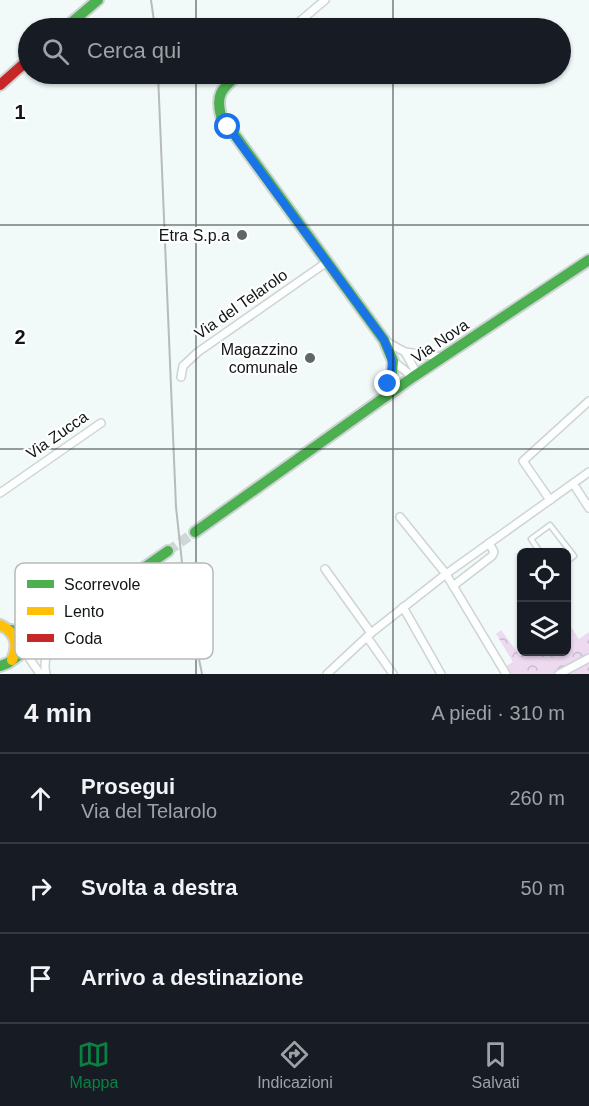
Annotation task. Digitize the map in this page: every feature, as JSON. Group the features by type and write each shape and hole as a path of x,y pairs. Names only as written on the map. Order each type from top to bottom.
{"main road":[{"path":"77,18 98,0"},
{"path":"0,85 18,69"},
{"path":"229,84 218,96 217,104 221,116 384,340 393,361 386,396"},
{"name":"Via Nova","path":"195,532 442,357 589,260"},
{"path":"151,563 168,551"},
{"path":"6,627 15,645"}],"street":[{"path":"304,18 325,0"},
{"name":"Via del Telarolo","path":"182,377 183,366 198,352 327,262"},
{"path":"384,340 405,352 442,357"},
{"path":"405,352 415,376"},
{"path":"393,361 415,376"},
{"path":"550,500 523,461 589,401"},
{"name":"Via Zucca","path":"0,493 101,423"},
{"path":"327,674 403,607 589,472"},
{"path":"576,488 589,508"},
{"path":"400,517 446,574 506,674"},
{"path":"453,586 492,556 494,552 489,543"},
{"path":"325,569 393,674"},
{"path":"403,607 441,674"},
{"path":"559,674 589,658"},
{"path":"29,659 39,674"},
{"path":"45,659 46,674"},
{"path":"7,663 14,660 25,661 39,674"}],"lane":[{"path":"537,548 531,539 550,525 568,548"}],"green space":[{"path":"571,627 579,639 589,632 589,674 506,674 502,668 513,662 496,634 501,630 517,652 517,656 571,656"}],"tunnel":[{"path":"168,551 195,532"}],"railway":[{"path":"151,0 154,18"},
{"path":"158,84 176,507 182,563"},
{"path":"199,659 202,674"}],"traffic: fast":[{"path":"77,18 98,0"},
{"path":"228,84 220,96 221,116 384,340 393,361 386,396"},
{"path":"195,532 413,377 589,260"},
{"path":"151,563 168,551"},
{"path":"10,630 15,631"},
{"path":"0,666 15,658"}],"traffic: slow":[{"path":"0,625 10,631 15,640 12,660"}],"traffic: jam":[{"path":"0,85 18,69"}],"place":[{"name":"Etra S.p.a","path":"242,235"},
{"name":"Magazzino comunale","path":"310,358"}],"route":[{"path":"228,127 384,340 393,361 388,384"}]}
